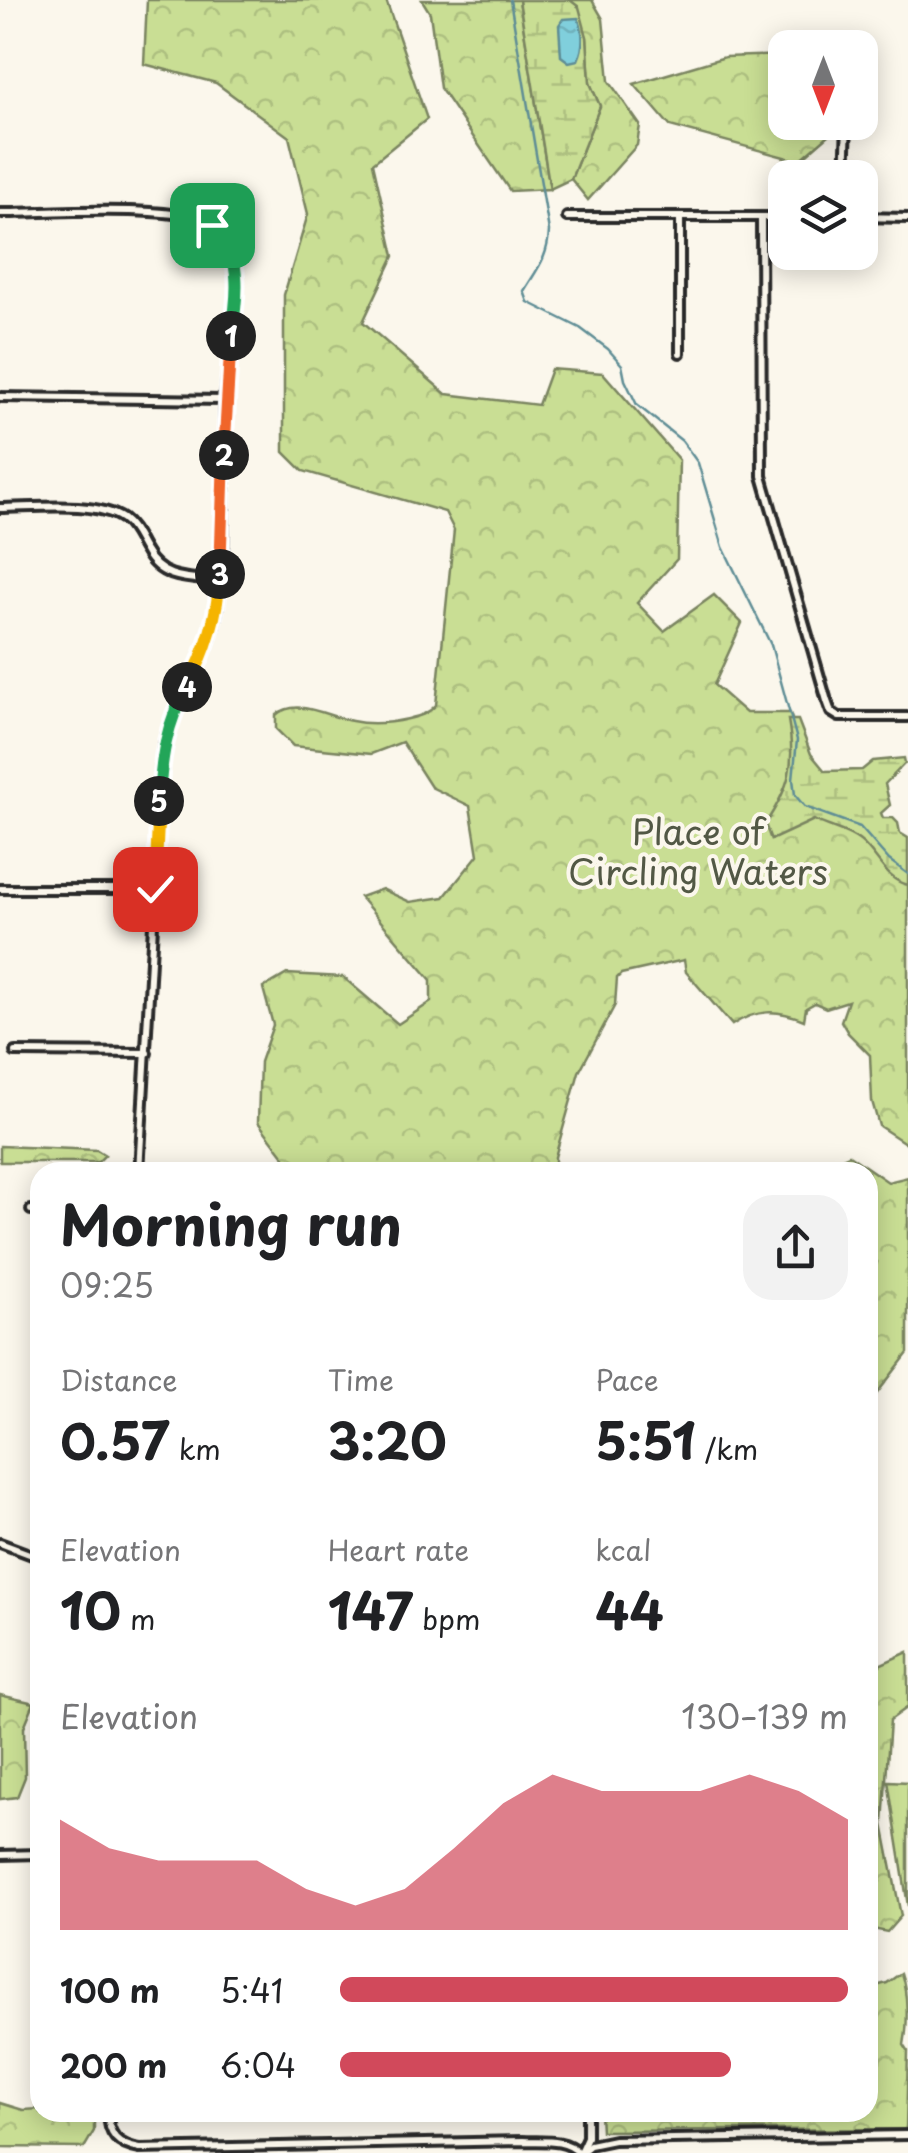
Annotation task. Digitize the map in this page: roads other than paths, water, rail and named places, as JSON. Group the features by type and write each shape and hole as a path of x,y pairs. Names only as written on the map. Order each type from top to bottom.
{"street":[{"path":"0,212 183,214 217,228 234,255 220,581 212,633 169,723 163,748 140,1162"},
{"path":"567,217 768,218"},
{"path":"878,217 908,218"},
{"path":"680,218 680,352"},
{"path":"761,218 762,476 827,701 831,712 839,718 908,717"},
{"path":"0,397 225,400"},
{"path":"0,508 109,512 135,531 151,562 165,574 220,581"},
{"path":"0,890 155,889"},
{"path":"15,1052 147,1052"},
{"path":"0,1543 30,1554"},
{"path":"0,1855 30,1854"},
{"path":"109,2122 110,2133 120,2142 140,2148 336,2149 558,2142 579,2153"},
{"path":"579,2153 587,2137 587,2122"},
{"path":"579,2153 590,2144 614,2140 908,2135"}],"water":[{"path":"578,18 581,50 578,60 569,62 561,56 559,25 563,19"}],"waterway":[{"path":"510,0 549,231 544,256 524,291 528,302 580,328 608,349 622,365 637,405 682,441 698,463 723,547 771,645 797,740 795,795 805,807 860,827 889,860 908,874"}],"park label":[{"name":"Place of Circling Waters","path":"698,850"}]}
